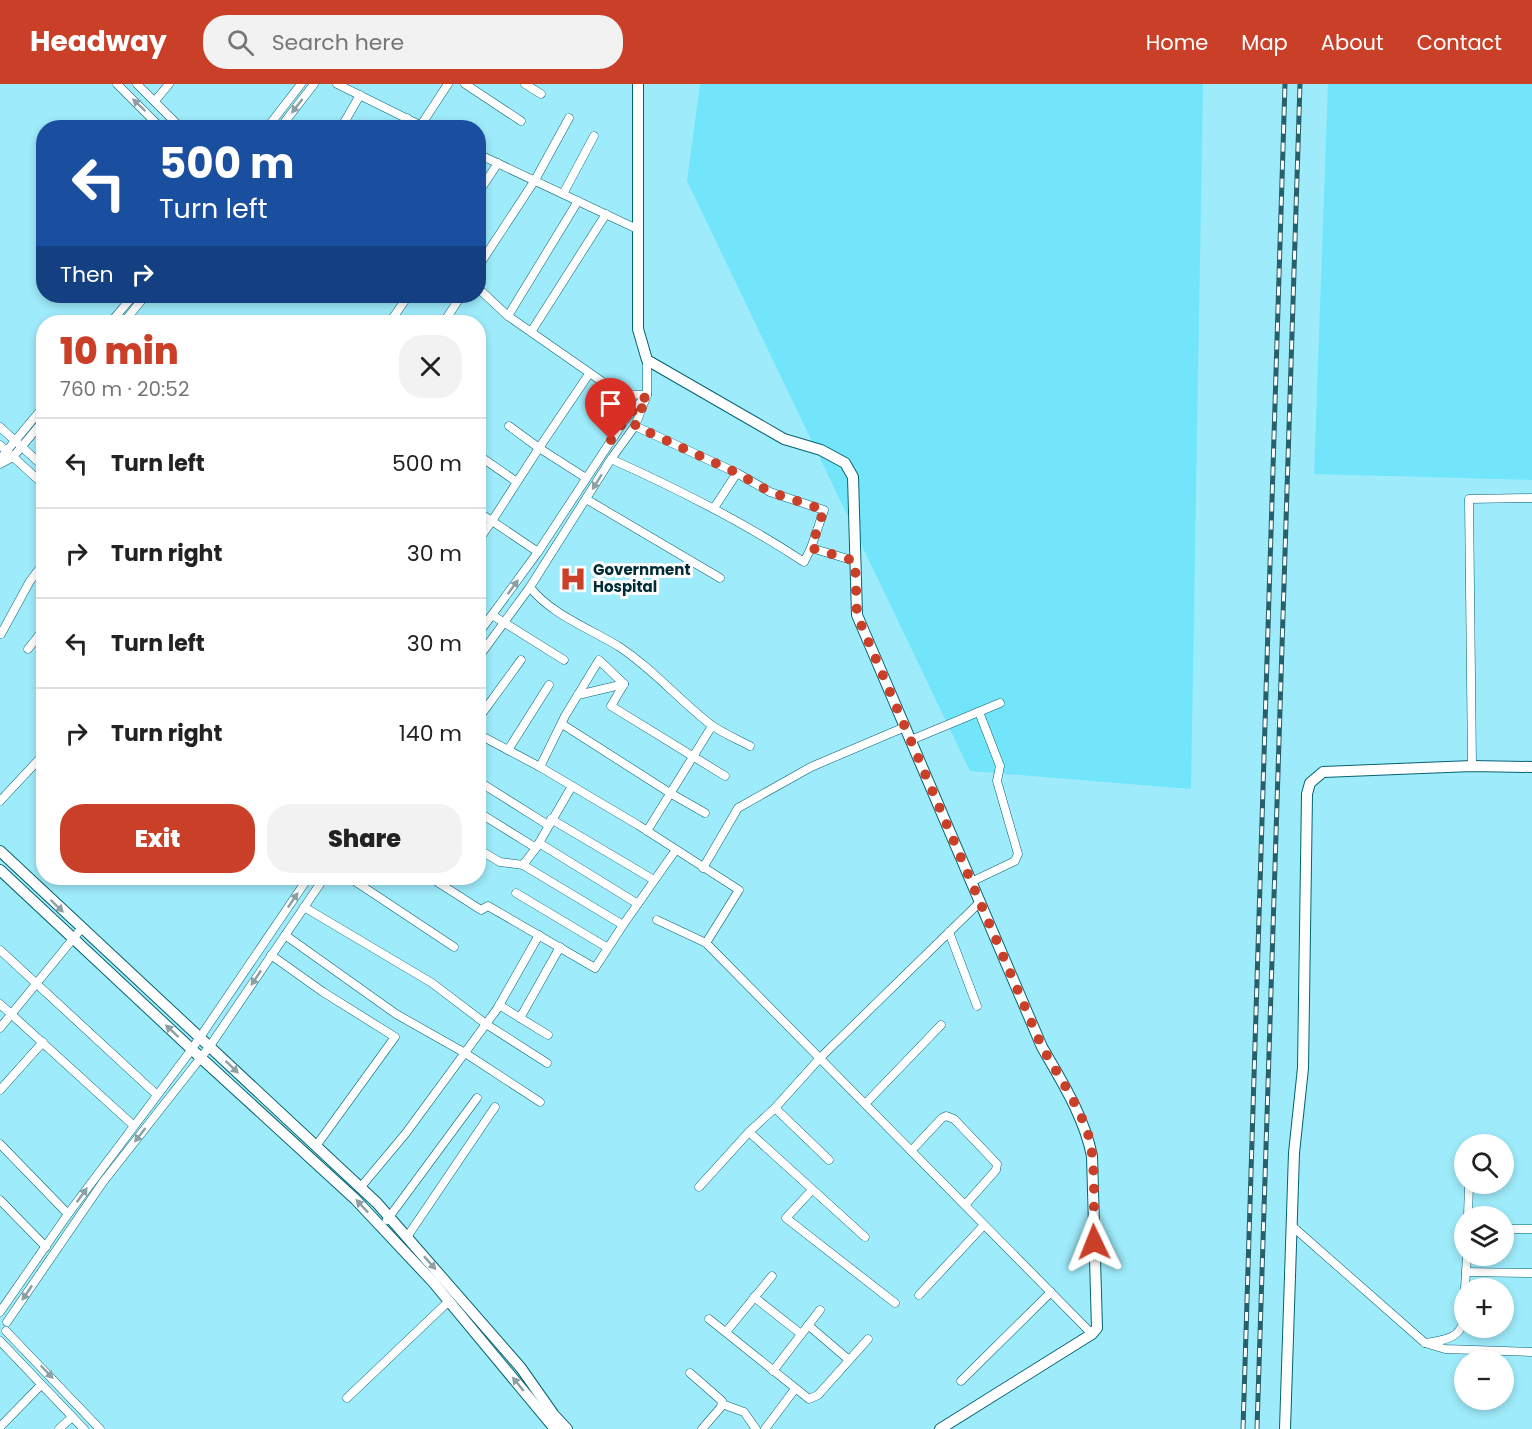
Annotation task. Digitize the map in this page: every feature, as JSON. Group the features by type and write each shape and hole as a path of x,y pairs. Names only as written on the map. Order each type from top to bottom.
{"street":[{"path":"117,84 153,120"},
{"path":"137,84 173,120"},
{"path":"155,101 169,84"},
{"path":"273,120 301,84"},
{"path":"286,120 314,84"},
{"path":"337,84 411,120"},
{"path":"427,120 448,84"},
{"path":"465,84 521,121"},
{"path":"525,84 541,94"},
{"path":"486,647 530,587 611,459 635,426 647,395 647,360 638,329 638,84"},
{"path":"346,120 360,95"},
{"path":"486,255 535,180 569,118"},
{"path":"563,194 594,136"},
{"path":"486,158 638,229"},
{"path":"486,180 498,163"},
{"path":"508,316 578,201"},
{"path":"531,332 606,214"},
{"path":"486,295 508,316 620,394 647,395"},
{"path":"117,315 127,303"},
{"path":"130,315 139,303"},
{"path":"647,360 784,440 821,450 845,463 853,477 857,615 1042,1047 1078,1110 1088,1135 1092,1156 1097,1328 1092,1334 940,1429"},
{"path":"486,530 589,374"},
{"path":"486,623 538,552 624,421 647,395"},
{"path":"0,459 3,448 15,440 36,415"},
{"path":"509,426 586,478"},
{"path":"611,459 686,493 804,562 824,510 770,492 737,473 635,426"},
{"path":"0,427 36,460"},
{"path":"0,464 13,457 36,430"},
{"path":"3,448 36,478"},
{"path":"486,461 517,482"},
{"path":"714,508 737,473"},
{"path":"1472,766 1469,498 1532,498"},
{"path":"586,499 720,578"},
{"path":"486,517 538,552"},
{"path":"811,548 855,561"},
{"path":"1,634 36,573"},
{"path":"530,587 535,594 565,616 618,647 653,672 712,726 750,746"},
{"path":"492,615 564,660"},
{"path":"28,649 36,639"},
{"path":"486,708 521,660"},
{"path":"540,767 599,660 624,684"},
{"path":"578,695 624,684"},
{"path":"624,684 611,706 725,776"},
{"path":"508,750 549,685"},
{"path":"911,740 1000,703"},
{"path":"971,882 1015,861 1018,854 997,781 1000,766 979,712"},
{"path":"562,724 705,813"},
{"path":"647,831 712,726"},
{"path":"703,868 738,808 811,767 905,728"},
{"path":"486,738 572,786 739,890 706,943"},
{"path":"0,801 36,763"},
{"path":"1285,1429 1294,1154 1303,1068 1307,794 1310,783 1323,772 1472,766 1532,767"},
{"path":"486,786 654,880"},
{"path":"523,865 537,846 572,786"},
{"path":"486,817 638,904"},
{"path":"442,885 481,910 488,906 595,968 675,850"},
{"path":"0,851 81,929 210,1046 390,1218 521,1368 554,1415 567,1429"},
{"path":"486,854 500,862 523,865 623,925"},
{"path":"0,870 355,1199 449,1301 555,1429"},
{"path":"100,1429 4,1330 0,1313 68,1214 192,1049 303,885"},
{"path":"4,1330 103,1182 210,1046 319,885"},
{"path":"361,885 454,947"},
{"path":"516,893 608,948"},
{"path":"699,1187 820,1058 980,902"},
{"path":"304,907 432,983 486,1024 547,1063"},
{"path":"657,920 706,943 1092,1334"},
{"path":"0,1028 81,929"},
{"path":"949,932 977,1006"},
{"path":"285,935 396,1014 465,1053 540,1102"},
{"path":"360,1188 406,1133 486,1024 539,935"},
{"path":"520,1018 560,947"},
{"path":"0,950 156,1094"},
{"path":"271,956 395,1037 315,1146"},
{"path":"0,1004 133,1125"},
{"path":"499,1005 548,1035"},
{"path":"865,1104 941,1025"},
{"path":"0,1090 43,1042"},
{"path":"381,1226 390,1218 477,1098"},
{"path":"407,1237 495,1107"},
{"path":"775,1108 829,1160"},
{"path":"911,1150 946,1116 954,1119 963,1127 997,1164 996,1170 965,1205"},
{"path":"749,1132 865,1237"},
{"path":"0,1144 68,1214"},
{"path":"812,1190 786,1218 895,1303"},
{"path":"0,1200 46,1247"},
{"path":"919,1295 984,1225"},
{"path":"1292,1226 1425,1343 1445,1349 1532,1352"},
{"path":"1514,1229 1532,1229"},
{"path":"1466,1266 1466,1278"},
{"path":"1466,1272 1532,1273"},
{"path":"726,1332 772,1276"},
{"path":"961,1381 1051,1292"},
{"path":"754,1298 801,1334"},
{"path":"346,1398 449,1301"},
{"path":"773,1371 820,1310"},
{"path":"709,1319 806,1397 815,1397 868,1339"},
{"path":"808,1325 849,1360"},
{"path":"1425,1343 1454,1336"},
{"path":"0,1341 84,1429"},
{"path":"690,1372 720,1398 722,1404"},
{"path":"0,1427 41,1385"},
{"path":"765,1429 795,1389"},
{"path":"702,1429 722,1404"},
{"path":"722,1404 744,1412 756,1429"},
{"path":"59,1429 72,1417"}],"shaded area":[{"path":"700,84 1203,84 1191,789 970,771 687,181"},
{"path":"1328,84 1532,84 1532,480 1314,474"}],"railway":[{"path":"1243,1429 1285,84"},
{"path":"1257,1429 1300,84"}],"place":[{"name":"Government Hospital","path":"573,579"}],"route":[{"path":"611,440 647,395 635,426 737,473 770,492 824,510 811,548 855,561 857,615 1042,1047 1078,1110 1088,1135 1092,1156 1094,1242"}]}
